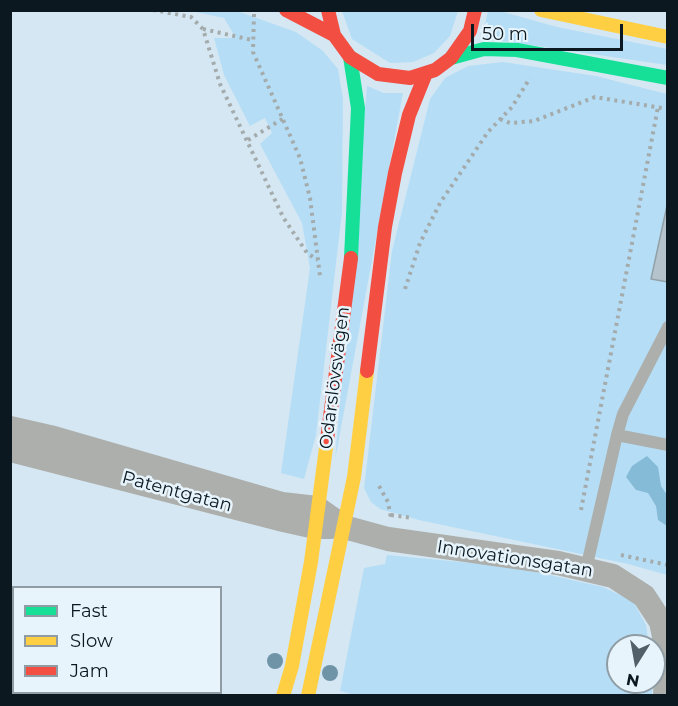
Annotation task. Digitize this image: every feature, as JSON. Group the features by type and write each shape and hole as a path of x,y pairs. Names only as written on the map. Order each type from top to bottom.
{"main road":[{"path":"286,10 334,35"},
{"path":"328,10 334,35 350,57 363,67 394,78 426,74 452,58 484,49 517,50 668,78"},
{"path":"452,58 470,31 474,10"},
{"path":"541,10 668,37"},
{"name":"Odarslövsvägen","path":"283,696 292,666 316,518 353,242 358,108 350,57"},
{"name":"Odarslövsvägen","path":"308,696 354,477 385,227 401,141 426,74"}],"street":[{"name":"Patentgatan","path":"10,428 54,438 282,504 316,518"},
{"name":"Patentgatan","path":"10,450 316,518"},
{"name":"Innovationsgatan","path":"316,518 388,539 586,569 613,576 631,585 653,608 661,622 668,651 665,696"}],"lane":[{"path":"586,569 622,414 668,327"},
{"path":"617,435 668,445"}],"path":[{"path":"153,10 190,17 203,29 252,40"},
{"path":"254,14 252,40 259,70 284,118 307,184 321,278"},
{"path":"203,29 220,84 283,217 307,253 319,260"},
{"path":"402,300 420,243 440,203 474,151 523,92 532,70"},
{"path":"500,119 510,123 534,121 595,97 668,109"},
{"path":"581,511 658,107"},
{"path":"248,140 284,118"},
{"path":"379,481 379,488 391,514 388,539"}],"shaded area":[{"path":"191,11 237,11 296,32 323,51 338,69 343,99 342,212 316,435 304,479 281,473 310,268 302,223 260,144 272,133 265,118 250,126 224,75 214,38 236,38 224,18"},
{"path":"342,11 458,11 450,36 434,53 413,62 390,63 352,39"},
{"path":"488,11 500,11 557,27 667,49 667,65 482,38"},
{"path":"503,62 596,76 667,94 667,575 628,564 419,520 380,509 371,502 364,488 392,251 430,99 445,78 468,66"},
{"path":"367,86 384,93 403,93 335,460"},
{"path":"647,456 658,467 661,486 667,495 667,526 658,520 656,506 648,493 636,490 626,477 632,466"},
{"path":"387,555 514,567 603,587 633,601 646,625 647,634 606,634 606,694 652,694 652,696 358,696 340,691 364,568 385,564"}],"building":[{"path":"668,201 668,282 651,279"}],"traffic: fast":[{"path":"451,58 484,49 517,50 668,78"},
{"path":"350,57 358,108 351,258"}],"traffic: slow":[{"path":"541,10 668,37"},
{"path":"308,696 354,477 367,371"},
{"path":"283,696 292,666 311,562 327,440"}],"traffic: jam":[{"path":"286,10 334,35"},
{"path":"328,10 334,35 350,57 378,74 410,78 435,70 451,58 470,31 475,10"},
{"path":"367,371 385,227 395,173 409,115 426,73"},
{"path":"327,440 351,258"}]}
